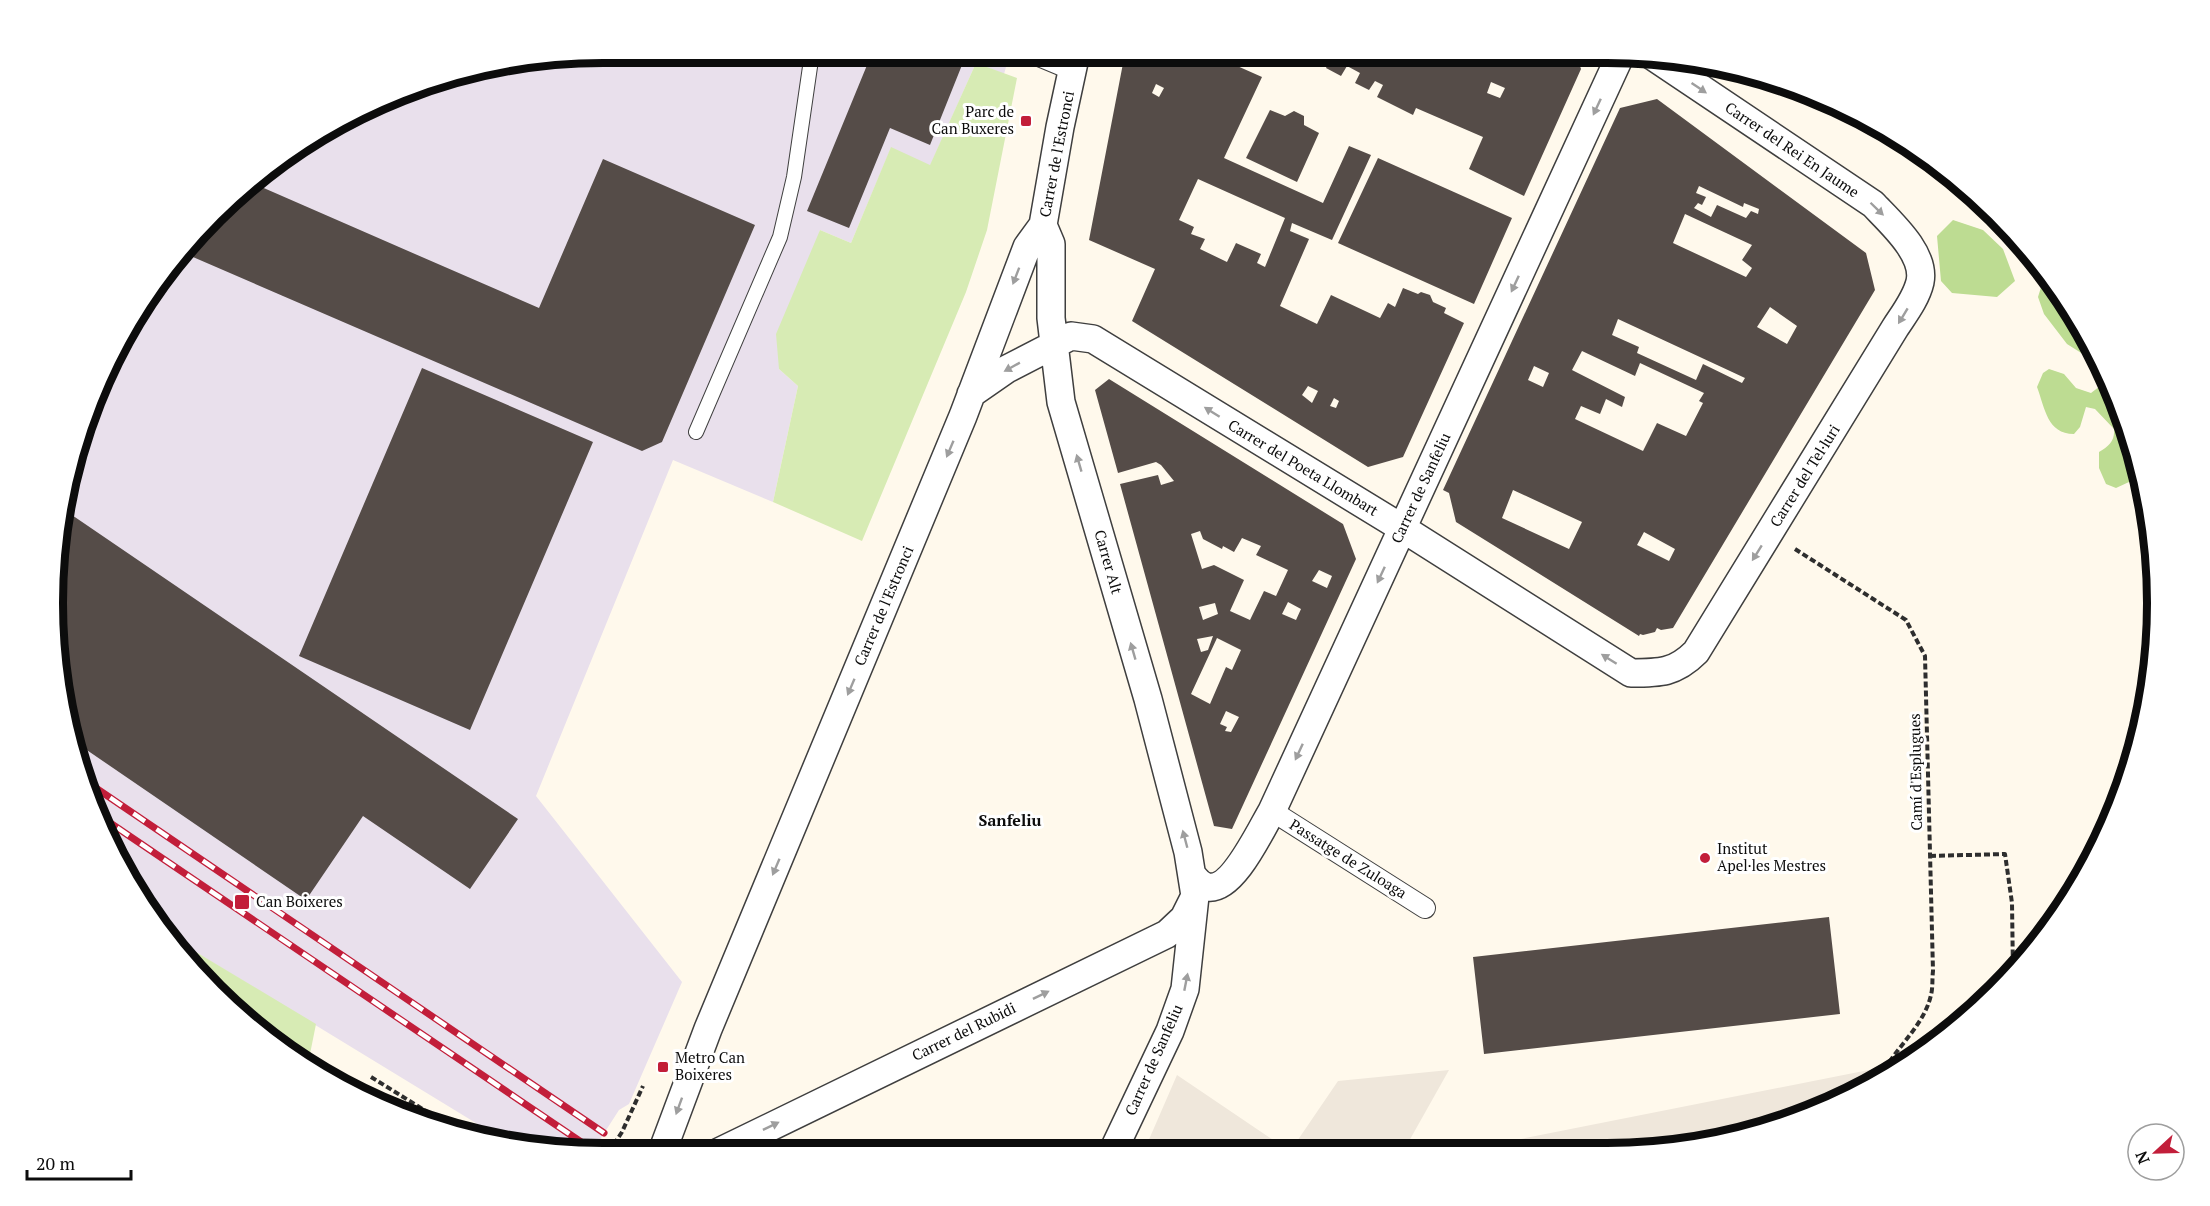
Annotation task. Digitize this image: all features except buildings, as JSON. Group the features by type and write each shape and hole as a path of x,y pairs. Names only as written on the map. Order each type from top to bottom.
{"street":[{"name":"Carrer de l'Estronci","path":"665,1143 708,1029 971,394 1027,247 1043,225 1074,63"},
{"name":"Carrer de Sanfeliu","path":"1117,1143 1170,1031 1185,989 1194,886 1201,884 1209,887 1217,886 1228,881 1250,850 1272,811 1617,63"},
{"name":"Carrer del Rei En Jaume","path":"1669,67 1873,204 1901,234 1919,262"},
{"name":"Carrer Alt","path":"1043,225 1051,244 1051,318 1061,402 1148,699 1194,886"},
{"name":"Carrer del Tel·luri","path":"1664,673 1685,663 1696,652 1914,297 1920,281 1919,262"},
{"name":"Carrer del Poeta Llombart","path":"971,394 1007,369 1071,336 1093,339 1402,528 1631,673 1664,673"},
{"name":"Passatge de Zuloaga","path":"1272,811 1425,908"},
{"name":"Carrer del Rubidi","path":"737,1143 1167,934 1184,918 1194,886"}],"lane":[{"path":"696,432 780,237 794,177 811,63"}],"path":[{"name":"Camí d'Esplugues","path":"1769,533 1906,620 1925,656 1933,971 1931,994 1924,1015 1889,1063"},
{"path":"1930,856 2005,854 2012,903 2013,959"},
{"path":"371,1077 431,1115"},
{"path":"615,1143 643,1086"}],"shaded area":[{"path":"976,63 930,166 891,148 851,243 820,230 779,369 798,386 773,502 673,460 536,796 682,982 629,1104 619,1110 598,1143 568,1142 489,1131 187,947 135,873 104,810 81,743 73,708 64,638 64,568 73,498 81,463 104,396 135,333 154,303 197,247 221,221 247,197 303,154 333,135 396,104 463,81 498,73 568,64"},
{"path":"976,63 1007,63 1004,74"},
{"path":"1883,1067 1814,1102 1747,1125 1712,1133 1642,1142 1500,1143"},
{"path":"1449,1070 1408,1143 1296,1143 1338,1081"},
{"path":"1177,1075 1278,1143 1147,1143"}],"green space":[{"path":"976,63 1017,78 987,230 966,292 862,541 773,502 798,386 779,369 776,334 820,230 851,243 891,147 930,165"},
{"path":"1953,220 1983,230 2003,249 2015,281 1997,297 1952,293 1941,281 1937,236"},
{"path":"2042,284 2075,333 2087,356 2067,344 2044,314 2038,297"},
{"path":"2049,369 2064,374 2076,388 2091,393 2101,385 2129,463 2129,482 2116,488 2106,484 2099,468 2099,452 2111,443 2114,429 2095,409 2086,407 2080,427 2074,434 2058,430 2053,425 2045,411 2037,387 2043,373"},
{"path":"187,946 316,1024 310,1056 247,1009 221,985"}],"railway":[{"path":"96,788 604,1133"},
{"path":"110,823 582,1142"}],"place":[{"name":"Parc de Can Buxeres","path":"1026,121"},
{"name":"Institut Apel·les Mestres","path":"1705,858"},
{"name":"Can Boixeres","path":"242,902"},
{"name":"Metro Can Boixeres","path":"663,1067"}],"district":[{"name":"Sanfeliu","path":"1010,820"}]}
